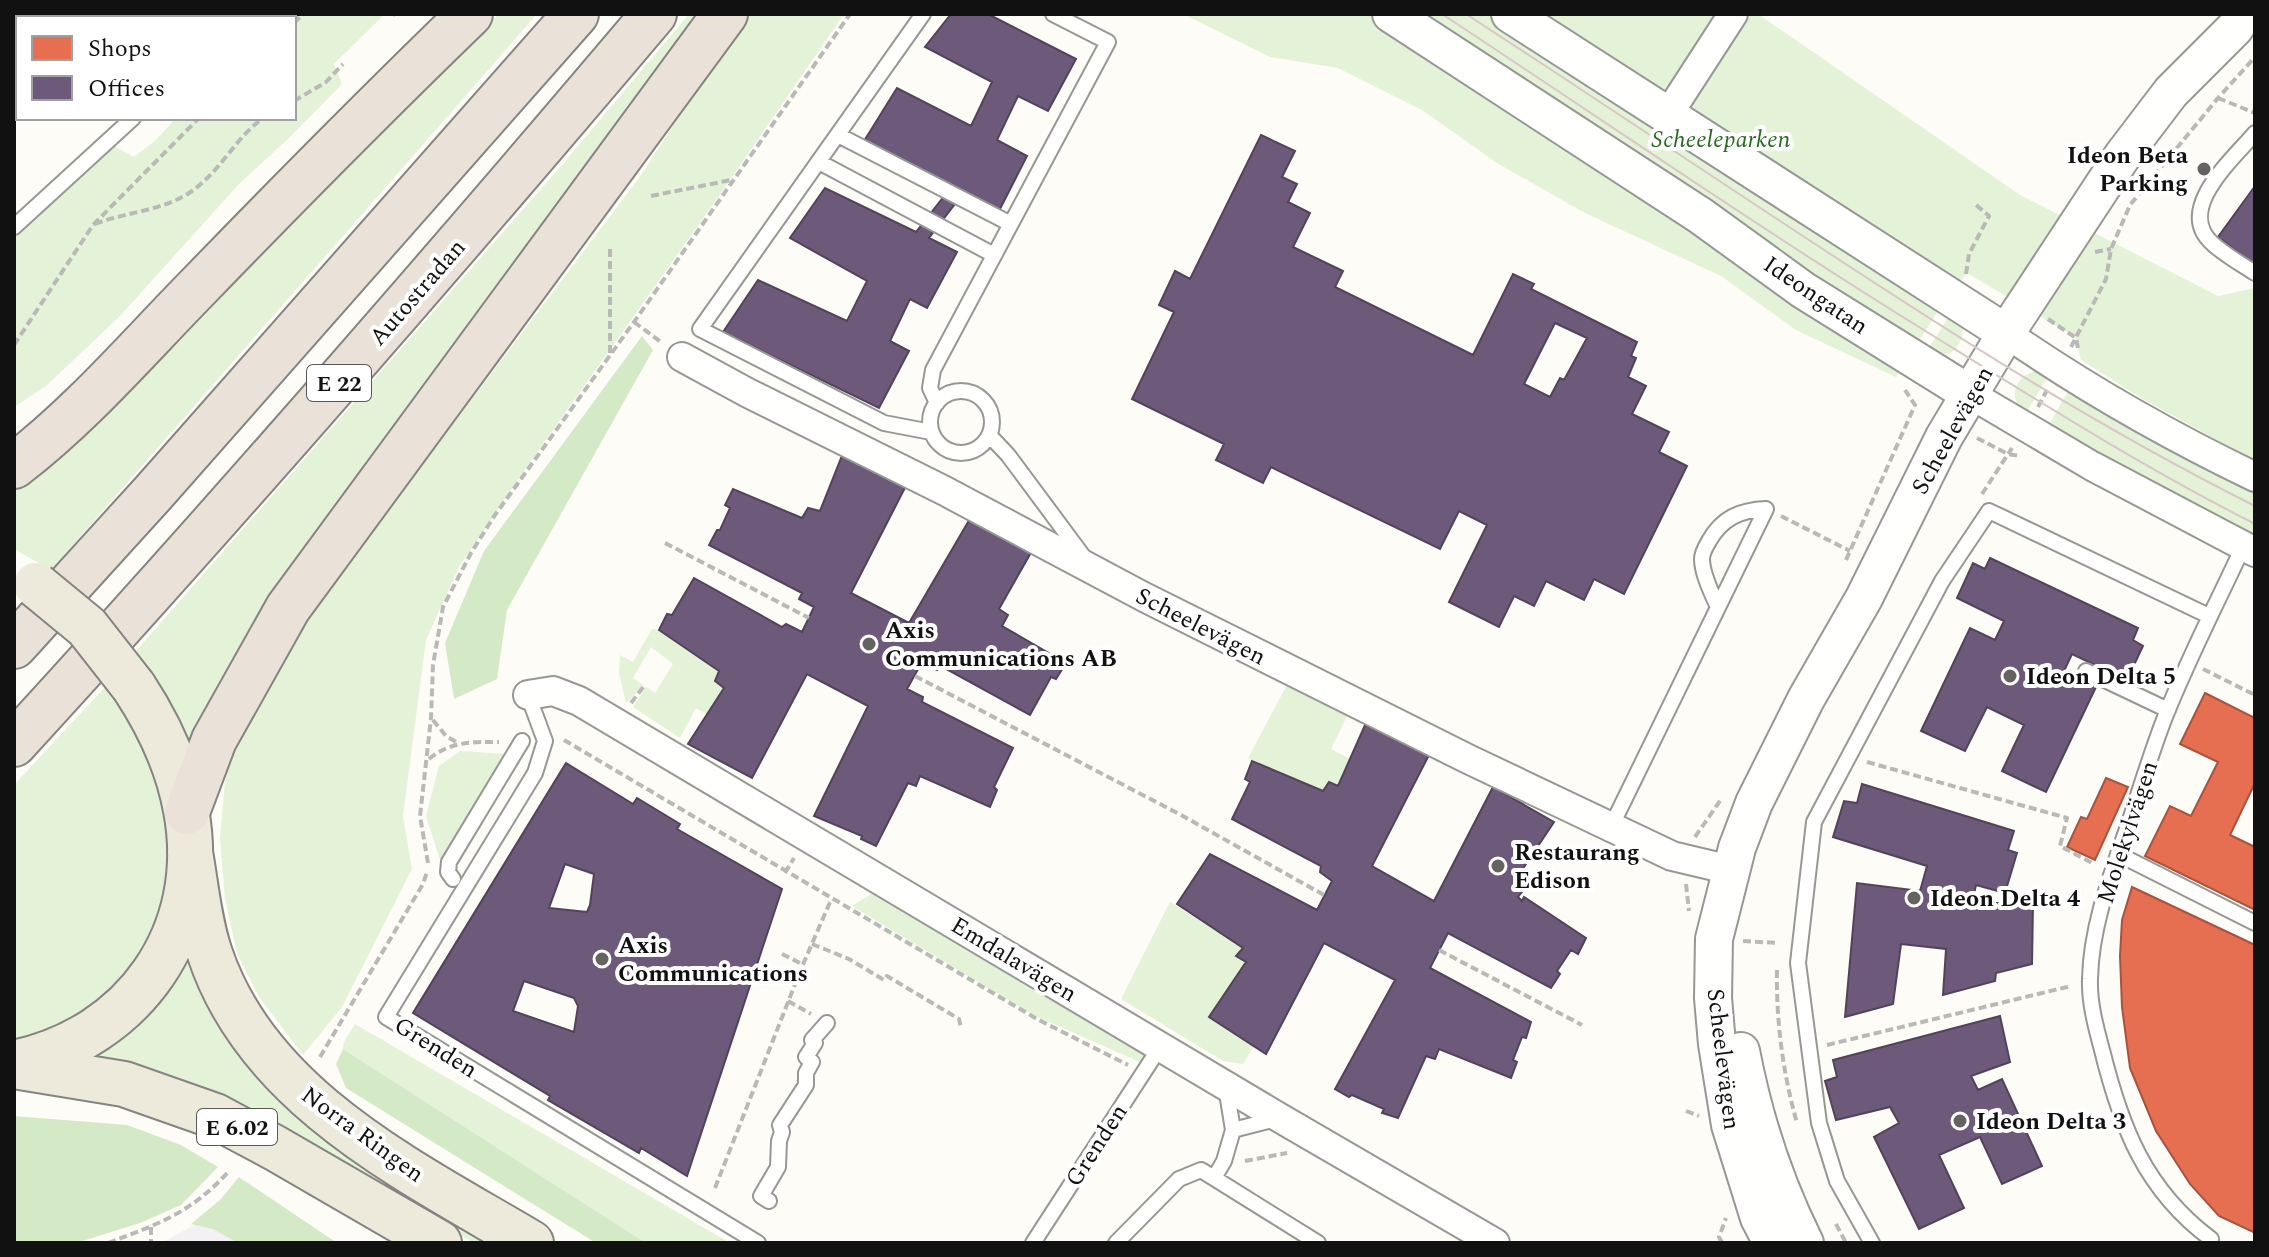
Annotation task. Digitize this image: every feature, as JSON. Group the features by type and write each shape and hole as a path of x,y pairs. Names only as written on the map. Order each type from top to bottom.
{"highway":[{"path":"14,466 67,420 333,148 470,14"},
{"name":"E 22","path":"14,646 576,14"},
{"name":"Autostradan","path":"14,744 227,510 445,261 654,14"},
{"path":"188,832 214,740 288,608 725,14"},
{"path":"14,432 106,381"}],"main road":[{"name":"Norra Ringen","path":"25,579 87,627 134,687 163,737 181,785 210,954 236,1009 267,1054 299,1088 364,1140 531,1243"},
{"path":"14,1064 54,1052 89,1036 140,991 160,964 180,919 187,891 188,832"},
{"name":"Norra Ringen","path":"14,1064 124,1084 215,1116 439,1243"}],"street":[{"name":"Ideongatan","path":"1391,14 1701,216 1803,290 2092,466 2249,550"},
{"path":"1510,14 2059,370 2145,421 2255,477"},
{"path":"1667,116 1733,14"},
{"name":"Scheelevägen","path":"1788,1240 1741,1052 1731,870 1745,826 1764,781 1806,699 1864,598 1944,437 2006,333 2123,155 2171,92 2245,20"},
{"name":"Scheelevägen","path":"682,357 1278,665 1672,856 1731,870"},
{"name":"Emdalavägen","path":"528,695 553,691 579,701 1495,1243"}],"lane":[{"path":"923,14 700,329 884,423 931,432"},
{"path":"937,403 930,388 933,370 1108,42 1053,14"},
{"path":"14,227 131,120"},
{"path":"2255,133 2203,195 2199,223 2210,243 2255,273"},
{"path":"838,135 1011,224"},
{"path":"819,162 994,255"},
{"path":"954,392 974,393 989,406 992,416 990,436 975,451 954,453 936,442 931,432 931,412 937,403 954,392"},
{"path":"990,436 1008,455 1094,570"},
{"path":"1611,827 1766,509 1750,509 1734,515 1718,526 1705,549 1702,559 1718,607"},
{"path":"1872,1243 1837,1181 1819,1123 1798,963 1814,822 1942,581 1989,511 2209,616"},
{"name":"Molekylvägen","path":"2213,1242 2176,1209 2153,1181 2133,1148 2114,1102 2095,1024 2089,981 2110,873 2168,710 2209,616 2249,550"},
{"path":"2086,671 2168,710"},
{"path":"528,695 545,741"},
{"path":"453,879 448,872 449,862 522,741"},
{"name":"Grenden","path":"545,741 535,773 386,1017 758,1243"},
{"path":"2118,854 2255,923"},
{"path":"769,1201 761,1196 778,1167 780,1125 806,1085 806,1073 812,1062 806,1057 815,1043 812,1040 827,1023"},
{"name":"Grenden","path":"1033,1243 1160,1047"},
{"path":"1214,1178 1224,1161 1233,1130 1225,1086"},
{"path":"1233,1130 1280,1118"},
{"path":"1116,1243 1179,1179 1201,1170 1318,1243"}],"path":[{"path":"320,1057 423,884 428,865 420,816 431,718 433,665 443,607 495,515 850,14"},
{"path":"2076,338 2106,279 2111,249 2130,205 2255,57"},
{"path":"296,100 326,82 343,64"},
{"path":"2249,64 2255,68"},
{"path":"2218,98 2255,113"},
{"path":"14,345 93,225 197,120"},
{"path":"93,225 172,203 191,192 216,169 244,133 260,120"},
{"path":"651,196 733,180"},
{"path":"610,249 610,355"},
{"path":"2095,252 2111,249"},
{"path":"634,322 682,357"},
{"path":"1974,506 2059,370"},
{"path":"1766,509 1850,551"},
{"path":"665,543 809,618"},
{"path":"2189,662 2255,695"},
{"path":"915,676 1181,815 1324,895"},
{"path":"431,718 446,736 459,743"},
{"path":"545,741 564,740 1037,1019 1137,1069"},
{"path":"427,761 439,751 459,743 522,741"},
{"path":"1850,757 2067,818 2060,846 2110,873"},
{"path":"715,1188 831,900"},
{"path":"1778,943 1780,929"},
{"path":"812,944 854,961 884,980 887,976 959,1019 961,1028"},
{"path":"1439,950 1582,1025"},
{"path":"782,954 803,964"},
{"path":"1778,959 1777,990 1786,1084 1799,1130"},
{"path":"1783,1059 1809,1049 2089,981"},
{"path":"788,1001 810,1013"},
{"path":"1233,1130 1233,1156 1241,1162 1294,1151"},
{"path":"108,1243 189,1208 230,1170"},
{"path":"1835,1221 1846,1243"},
{"path":"151,1227 151,1243"}],"shaded area":[{"path":"220,1211 276,1243 161,1243"}],"green space":[{"path":"385,14 334,64 342,84 239,184 120,316 46,386 14,407 14,233 53,194 114,146 134,157 174,120 296,120 296,16 264,16"},
{"path":"499,14 537,14 51,570 14,549 14,488 68,444 343,161"},
{"path":"689,14 713,14 274,596 221,678 191,764 168,706 136,651 562,165"},
{"path":"746,14 844,14 459,567 426,640 403,816 412,869 342,1007 303,1055 259,997 237,953 225,899 220,839 225,781 238,733 300,627 639,178"},
{"name":"Scheeleparken","path":"1183,14 1758,14 2020,195 2218,296 2255,288 2255,461 2143,399 2081,360 2075,337 1967,273 1947,297 1896,377 1796,330 1721,276 1585,213 1497,163 1422,110 1338,68 1270,57"},
{"path":"1952,311 1963,324 1957,347 1942,355 1926,353"},
{"path":"642,336 653,350 507,610 497,679 454,699 445,643 484,551"},
{"path":"2035,371 2050,373 2025,415 2017,402 2015,390 2021,379"},
{"path":"2071,386 2255,486 2255,541 2047,428"},
{"path":"652,629 659,630 719,671 715,681 724,688 707,715 696,708 680,738 633,707 646,687 655,693 673,664 651,647 633,678 644,686 626,703 619,673 620,655 633,662"},
{"path":"108,684 134,723 152,765 173,863 167,903 134,969 74,1023 14,1041 14,785"},
{"path":"1287,685 1347,716 1331,749 1350,759 1338,786 1323,791 1248,758"},
{"path":"460,751 506,754 441,863 426,816 439,766"},
{"path":"873,893 1042,995 1147,1051 1140,1062 1033,1015 852,906"},
{"path":"1170,902 1243,948 1237,956 1246,962 1254,1046 1243,1064 1223,1061 1121,999"},
{"path":"189,946 199,984 217,1022 251,1068 499,1243 474,1243 307,1144 73,1062 140,1021 158,1002"},
{"path":"355,1024 730,1243 646,1243 343,1049"},
{"path":"343,1049 646,1243 596,1243 346,1088 336,1064"},
{"path":"14,1116 127,1125 181,1145 218,1167 181,1205 140,1223 76,1243 14,1243"},
{"path":"239,1177 337,1243 238,1243 213,1229 191,1224 221,1199"}],"building: Shops":[{"path":"2205,693 2255,718 2255,783 2230,835 2255,847 2255,910 2145,856 2170,806 2191,816 2218,762 2180,744"},
{"path":"2106,778 2128,787 2095,860 2067,847 2081,817 2087,819"},
{"path":"2132,887 2255,945 2253,1232 2219,1216 2190,1184 2156,1131 2130,1068 2122,1007 2120,956 2122,920"}],"building: Offices":[{"path":"14,14 113,16 16,16 14,26"},
{"path":"951,14 988,14 1076,59 1048,111 1018,96 997,140 1027,156 999,211 864,141 897,88 971,126 992,82 925,47"},
{"path":"1261,135 1295,151 1282,177 1297,184 1288,202 1310,213 1293,247 1343,271 1335,287 1473,355 1513,274 1534,284 1531,289 1637,342 1631,356 1636,358 1628,377 1646,386 1632,414 1669,432 1659,452 1687,466 1624,594 1594,579 1584,600 1546,581 1534,606 1514,596 1499,627 1449,602 1487,525 1459,511 1440,549 1271,467 1263,483 1216,460 1224,444 1132,399 1174,312 1159,305 1175,271 1190,279","holes":["1555,323 1587,338 1564,380 1560,378 1550,397 1524,384"]},
{"path":"952,186 964,192 929,238 957,252 927,308 910,299 890,341 909,351 879,408 723,332 758,280 847,321 867,281 790,238 825,188 916,232"},
{"path":"2255,186 2255,265 2218,237"},
{"path":"845,448 910,478 851,593 909,623 974,512 1033,549 999,609 1008,615 1002,626 1066,663 1056,679 1051,677 1030,715 941,666 937,670 922,662 907,689 923,697 922,702 1013,748 994,787 997,790 990,807 920,776 916,786 908,783 876,846 861,839 862,836 814,816 868,706 807,674 752,778 688,744 724,688 715,681 719,671 659,630 667,614 672,615 694,578 782,627 786,624 802,632 814,607 799,599 802,593 709,545 730,508 725,505 733,489 802,518 808,508 820,511"},
{"name":"Ideon Delta 5","path":"1990,558 2138,628 2133,640 2143,646 2127,680 2072,654 2064,671 2096,687 2046,792 2002,771 2024,725 1987,707 1965,751 1921,731 1970,628 1995,640 2004,621 1957,598 1973,563 1985,569"},
{"path":"1365,725 1431,751 1372,866 1434,901 1493,787 1554,822 1516,879 1526,887 1518,897 1522,901 1524,897 1586,938 1578,954 1571,950 1557,971 1560,974 1551,988 1448,933 1430,968 1531,1022 1513,1060 1517,1062 1511,1078 1439,1049 1435,1059 1426,1056 1398,1118 1335,1089 1395,980 1324,943 1266,1054 1209,1017 1246,962 1236,956 1243,948 1177,904 1210,854 1317,910 1332,881 1320,872 1321,866 1232,819 1250,782 1245,779 1252,761 1323,791 1329,782 1338,786"},
{"name":"Axis Communications","path":"566,763 633,804 637,798 680,824 677,829 782,889 687,1176 641,1148 639,1153 548,1100 550,1096 413,1013","holes":["565,864 594,874 587,912 549,908","524,981 574,998 578,1006 574,1032 513,1011"]},
{"name":"Ideon Delta 4","path":"1862,784 2014,831 2008,850 2017,853 2005,893 1976,885 1972,903 2033,903 2032,964 1996,973 1995,981 1943,995 1946,949 1901,944 1893,1004 1845,1017 1857,883 1920,891 1927,866 1833,837 1844,801 1857,803"},
{"name":"Ideon Delta 3","path":"2000,1016 2010,1062 1971,1076 1978,1090 2002,1079 2042,1166 2002,1184 1980,1137 1939,1155 1964,1208 1919,1229 1874,1137 1899,1123 1890,1107 1836,1120 1825,1081 1837,1077 1833,1060"}],"tram line":[{"path":"1442,14 1865,293 2089,431 2255,524"},
{"path":"1466,14 1950,332 2131,440 2255,506"}],"place":[{"name":"Ideon Beta Parking","path":"2204,169"},
{"name":"Axis Communications AB","path":"869,644"},
{"name":"Ideon Delta 5","path":"2010,676"},
{"name":"Restaurang Edison","path":"1498,866"},
{"name":"Ideon Delta 4","path":"1914,898"},
{"name":"Axis Communications","path":"602,959"},
{"name":"Ideon Delta 3","path":"1960,1121"}]}
